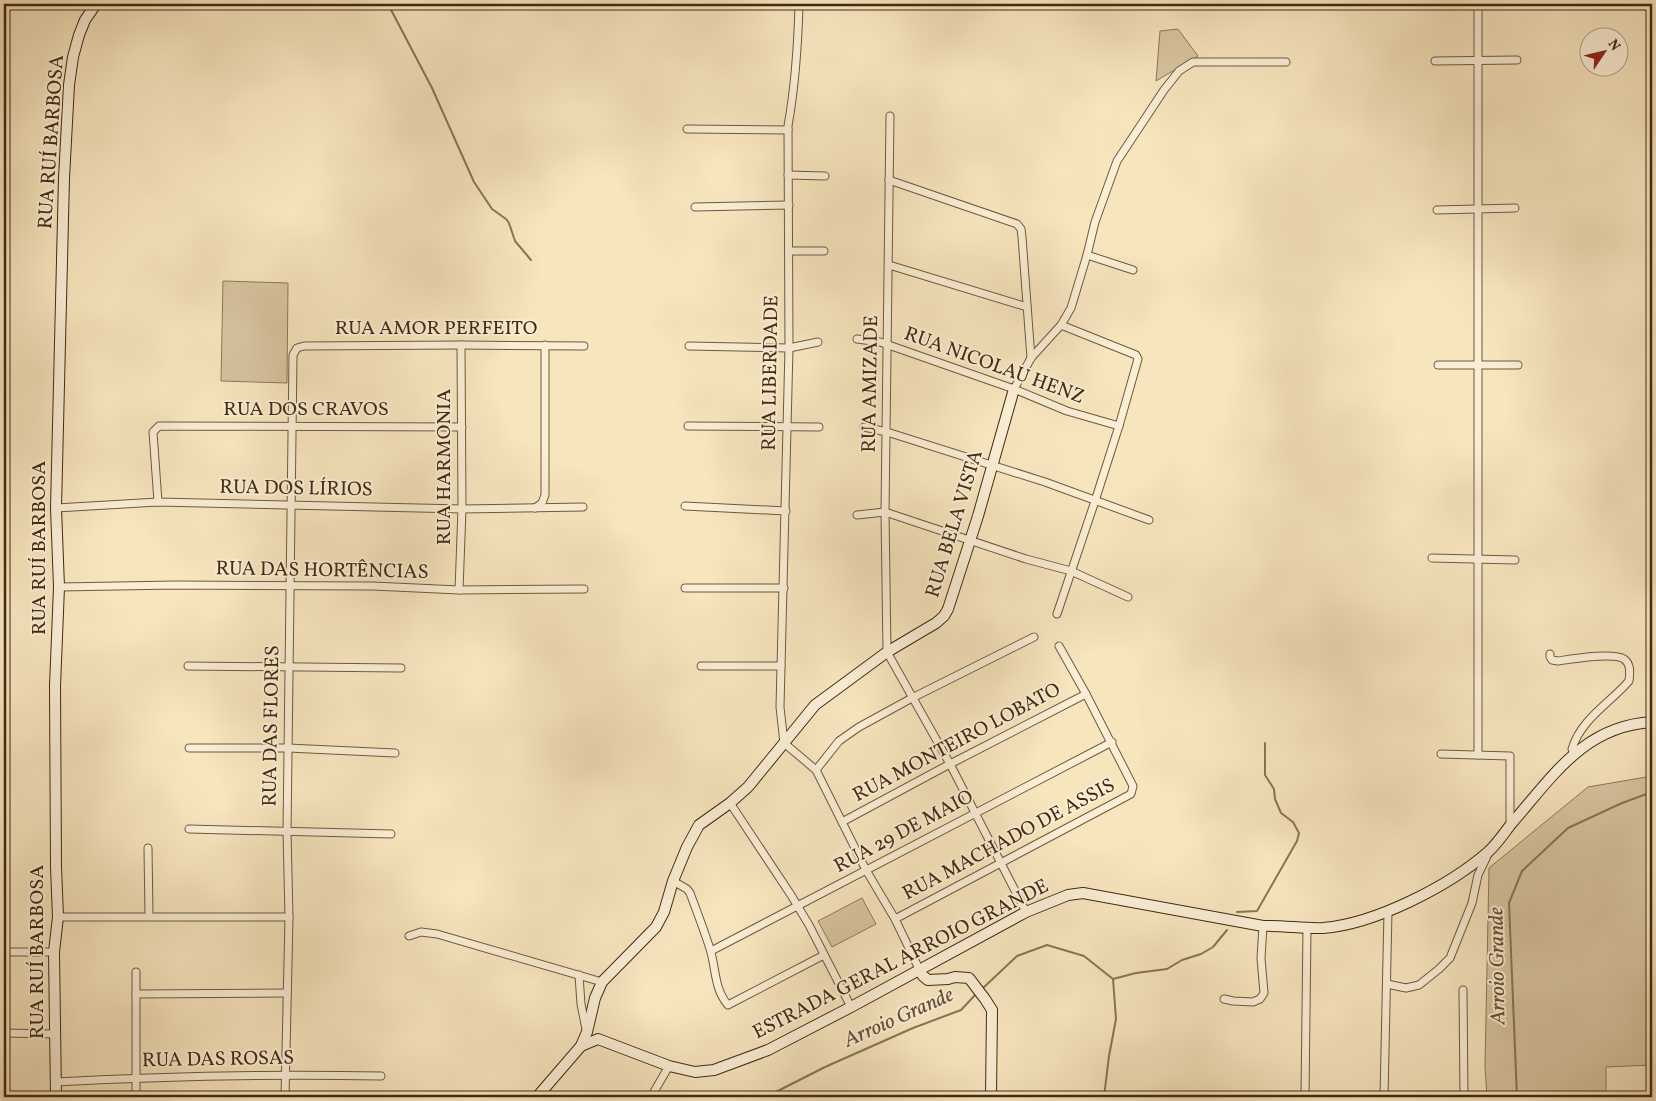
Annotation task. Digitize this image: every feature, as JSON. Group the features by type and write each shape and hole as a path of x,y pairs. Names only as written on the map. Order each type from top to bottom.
{"main road":[{"name":"RUA RUÍ BARBOSA","path":"56,1097 54,952 58,917 55,686 59,587 56,508 64,194 72,57 85,20 96,4"},
{"name":"RUA BELA VISTA","path":"537,1097 581,1046 595,998 602,982 656,927 664,912 673,881 687,846 699,825 730,803 748,787 815,705 887,652 936,623 944,616 970,540 1014,389"},
{"name":"ESTRADA GERAL ARROIO GRANDE","path":"581,1046 598,1039 670,1066 695,1072 714,1070 768,1050 920,971 1026,912 1068,895 1083,893 1263,926 1284,925 1307,928 1336,926 1388,911 1464,871 1489,851 1574,753 1594,739 1612,731 1652,722"},
{"path":"920,971 928,980 955,977 969,978 992,1010 991,1097"}],"street":[{"name":"RUA LIBERDADE","path":"784,743 780,707 788,427 788,130 794,92 798,4"},
{"path":"1478,4 1478,755"},
{"path":"1435,61 1517,60"},
{"name":"RUA BELA VISTA","path":"1014,389 1031,358 1061,325 1071,308 1095,222 1117,161 1164,90 1179,71 1193,62 1286,62"},
{"name":"RUA AMIZADE","path":"887,652 885,512 890,116"},
{"path":"687,129 788,130"},
{"path":"788,175 825,176"},
{"path":"889,180 1017,224 1021,230 1022,237 1031,358"},
{"path":"696,207 789,205"},
{"path":"1436,210 1515,208"},
{"path":"789,251 824,251"},
{"path":"1087,255 1133,270"},
{"path":"889,265 1027,307"},
{"path":"1057,614 1096,501 1138,365 1136,354 1061,325"},
{"name":"RUA NICOLAU HENZ","path":"857,339 887,344 1014,389 1067,411 1119,426"},
{"path":"689,346 789,348 818,342"},
{"name":"RUA AMOR PERFEITO","path":"293,355 297,348 304,346 461,344 584,346"},
{"name":"RUA HARMONIA","path":"459,590 462,509 461,344"},
{"path":"535,508 542,502 545,495 546,345"},
{"name":"RUA DAS FLORES","path":"285,1097 289,917 287,832 293,355"},
{"path":"1438,365 1518,365"},
{"name":"RUA DOS CRAVOS","path":"158,502 153,432 159,426 462,427"},
{"path":"688,426 819,427"},
{"path":"864,427 887,432 1045,482 1149,520"},
{"name":"RUA DOS LÍRIOS","path":"56,508 158,502 462,509 583,507"},
{"path":"685,506 786,511"},
{"path":"857,515 885,512 1071,572 1128,597"},
{"path":"1432,558 1515,560"},
{"name":"RUA DAS HORTÊNCIAS","path":"59,587 175,585 373,586 459,590 584,589"},
{"path":"685,588 784,588"},
{"path":"816,770 839,741 859,727 912,698 1034,637"},
{"path":"1059,646 1112,742"},
{"path":"887,652 950,764 1026,912"},
{"path":"1550,654 1552,660 1558,661 1593,656 1620,658 1629,665 1629,681 1586,722 1574,741 1572,749 1574,753"},
{"path":"188,666 401,668"},
{"path":"700,666 781,666"},
{"name":"RUA MONTEIRO LOBATO","path":"842,822 1086,694"},
{"name":"RUA MACHADO DE ASSIS","path":"895,919 1131,794 1133,786 1112,742"},
{"name":"RUA 29 DE MAIO","path":"711,951 1112,742"},
{"path":"784,743 816,770 866,870 895,919 920,971"},
{"path":"189,748 288,748 395,753"},
{"path":"1441,754 1510,756 1510,827"},
{"path":"730,803 798,906 851,1007"},
{"path":"189,829 390,834"},
{"path":"148,848 149,916"},
{"path":"1386,984 1406,988 1419,985 1450,958 1472,903 1478,875 1489,851"},
{"path":"673,881 686,888 690,893 711,951 715,977 724,1001 728,1005 824,955"},
{"path":"1384,1097 1388,911"},
{"path":"58,917 289,917"},
{"path":"1224,999 1253,1002 1260,999 1264,993 1261,958 1263,926"},
{"path":"1305,1097 1307,928"},
{"path":"408,936 421,932 436,934 602,982"},
{"path":"4,952 54,952"},
{"path":"136,972 136,1097"},
{"path":"579,974 581,1004 586,1032"},
{"path":"1463,990 1464,1097"},
{"path":"136,994 287,993"},
{"path":"4,1033 55,1034"},
{"path":"651,1097 670,1066"},
{"name":"RUA DAS ROSAS","path":"56,1082 286,1074 381,1076"}],"shaded area":[{"path":"1178,29 1198,56 1156,81 1160,31"},
{"path":"223,281 288,283 287,383 221,381"},
{"path":"1652,776 1652,1065 1606,1067 1606,1097 1487,1097 1485,1067 1489,868 1588,787"},
{"path":"862,898 876,924 832,947 818,921"}],"waterway":[{"path":"388,4 432,88 474,182 492,209 509,223 515,241 531,260"},
{"path":"1237,912 1257,911 1297,841 1299,833 1293,822 1281,813 1275,799 1274,789 1265,775 1265,743"},
{"name":"Arroio Grande","path":"1517,1097 1509,903 1522,871 1568,828 1622,803 1652,792"},
{"path":"1113,979 1136,973 1167,969 1182,960 1201,954 1213,947 1227,930"},
{"name":"Arroio Grande","path":"982,989 1017,956 1047,945 1084,956 1113,979 1116,1019 1104,1097"},
{"name":"Arroio Grande","path":"766,1097 825,1067 913,1028 961,1010 976,994"}]}
